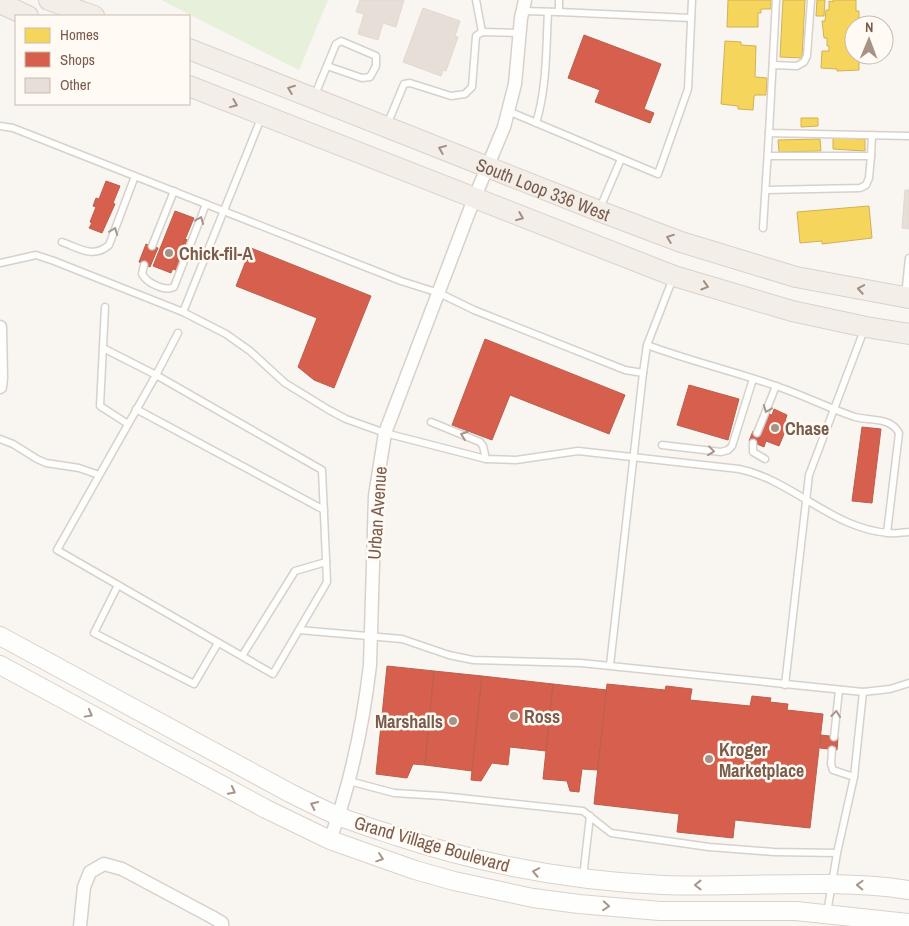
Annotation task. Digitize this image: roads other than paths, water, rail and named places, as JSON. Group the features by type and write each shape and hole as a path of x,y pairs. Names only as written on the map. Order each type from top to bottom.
{"main road":[{"path":"49,0 91,15"},
{"path":"1,4 26,15"},
{"name":"South Loop 336 West","path":"190,49 681,242 796,277 907,297"},
{"name":"South Loop 336 West","path":"190,86 674,276 792,311 909,334"}],"street":[{"name":"Urban Avenue","path":"330,840 349,781 363,718 370,665 375,496 385,433 508,111 515,84 519,33 524,5"},
{"path":"0,328 0,388"},
{"name":"Grand Village Boulevard","path":"0,636 290,793 339,816 417,843 464,856 547,874 583,879 664,885 868,885 909,890"},
{"name":"Grand Village Boulevard","path":"0,665 200,774 330,840 454,881 533,898 579,904 660,911 796,911 909,923"},
{"path":"61,698 72,676"},
{"path":"200,774 212,752"},
{"path":"80,926 84,887 90,872 104,864 122,869 222,924"},
{"path":"579,904 583,879"}],"lane":[{"path":"476,0 482,32"},
{"path":"559,0 559,12"},
{"path":"508,111 658,174 688,88 692,0"},
{"path":"763,228 769,156 776,0"},
{"path":"773,65 797,66 804,62 807,56 811,0"},
{"path":"524,5 548,12 691,18"},
{"path":"536,123 544,88 548,12"},
{"path":"386,127 404,84 410,83 451,96 465,94 472,87 476,36 482,32 519,33"},
{"path":"313,98 336,44 341,41 376,56 376,66 370,78 362,78 327,66"},
{"path":"183,312 262,115"},
{"path":"0,126 13,128 401,281 439,293 474,310 616,366 643,373"},
{"path":"769,133 909,136"},
{"path":"766,190 860,188 869,182 872,135"},
{"path":"769,156 871,156"},
{"path":"599,211 622,159"},
{"path":"62,242 89,252 103,250 109,244 135,176"},
{"path":"152,246 174,191"},
{"path":"144,265 142,274 147,280 166,289 174,287 206,204"},
{"path":"0,263 36,256 54,261 183,312 226,334 250,351 285,382 329,410 346,419 385,433 486,460 516,460 578,451 750,471 778,483 845,521 862,528 887,533 909,532"},
{"path":"907,297 909,258"},
{"path":"610,665 647,345 674,276"},
{"path":"105,307 100,406 128,424"},
{"path":"785,685 809,475 866,327"},
{"path":"104,348 156,375 322,470 327,582 273,674 57,550 156,375 178,333"},
{"path":"647,345 676,356 776,386 857,417 890,423 896,427 899,433 887,533"},
{"path":"662,446 721,452 728,450 732,446 753,379"},
{"path":"757,433 776,386"},
{"path":"136,409 324,510"},
{"path":"431,422 480,442 484,446 486,460"},
{"path":"0,439 13,444 46,463 79,468 99,475"},
{"path":"753,443 753,452 765,459"},
{"path":"242,656 295,571 326,562"},
{"path":"118,585 94,633 194,684 218,643"},
{"path":"300,630 402,639 449,656 473,660 610,665 864,692 890,689 909,683"},
{"path":"834,737 839,690"},
{"path":"826,913 854,777 864,692"},
{"path":"832,750 831,764 833,770 854,777"},
{"path":"349,781 394,793 442,796 584,811 611,833 709,847 774,852 837,853"},
{"path":"583,879 590,816"}],"place":[{"name":"Chick-fil-A","path":"169,253"},
{"name":"Chase","path":"775,428"},
{"name":"Ross","path":"514,716"},
{"name":"Marshalls","path":"453,721"},
{"name":"Kroger Marketplace","path":"709,759"}]}
